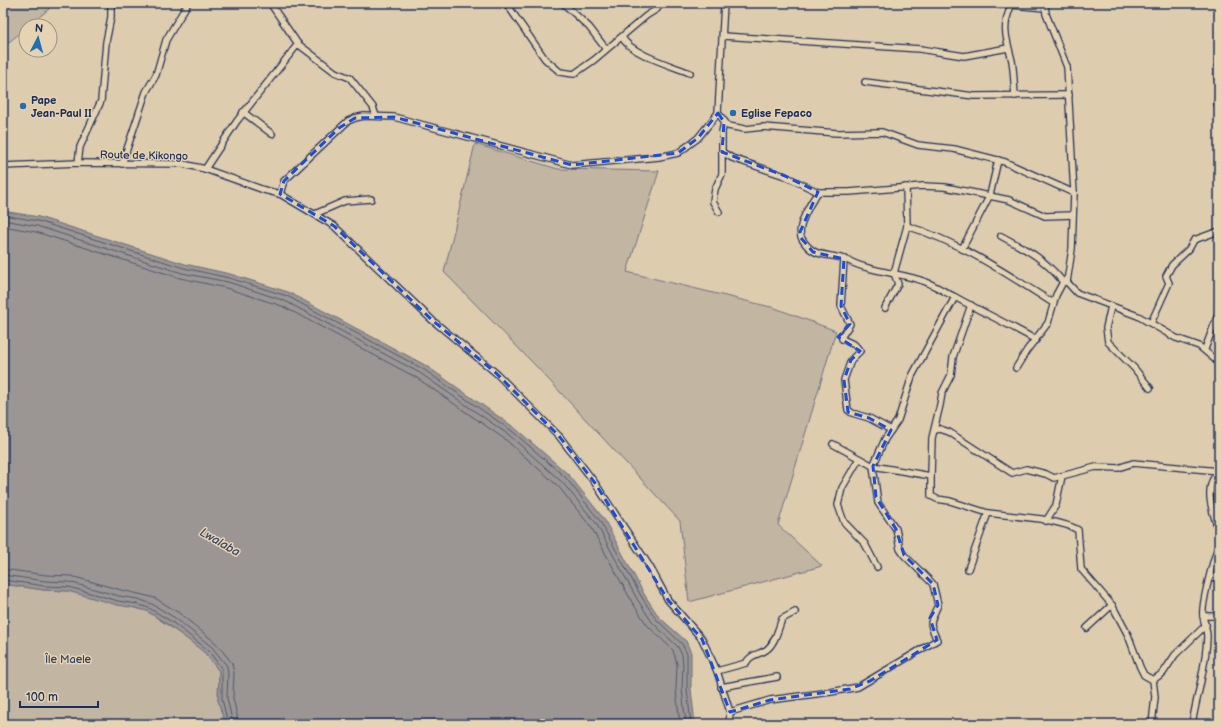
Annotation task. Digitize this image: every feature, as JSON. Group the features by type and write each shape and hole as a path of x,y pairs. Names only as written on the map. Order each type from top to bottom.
{"street":[{"path":"78,163 80,147 101,101 106,42 112,17 111,3"},
{"path":"122,164 146,92 156,75 166,40 188,3"},
{"path":"270,3 298,44 335,72 350,78 368,100 376,116"},
{"path":"506,3 545,59 560,72 574,74 594,60 656,9 661,3"},
{"path":"563,3 589,27 606,49"},
{"path":"280,194 284,181 339,128 355,118 376,116 405,119 572,165 659,157 678,153 698,138 718,113 724,3"},
{"path":"987,3 1011,6 1045,6 1066,61 1069,95 1074,193 1072,249 1065,282 1053,303 1048,323 1027,350 1016,368"},
{"path":"1011,6 1005,20 1008,48 1012,63 1015,96"},
{"path":"723,36 920,49 964,56 1008,48"},
{"path":"622,37 624,42 641,53 690,73"},
{"path":"205,169 243,112 298,44"},
{"path":"1219,60 1216,72 1219,82"},
{"path":"865,82 974,96 1069,95"},
{"path":"1219,94 1217,102 1219,109"},
{"path":"243,112 272,134"},
{"path":"718,113 728,126 745,129 763,127 837,133 882,132 918,145 954,149 998,160 1022,168 1048,183 1074,193"},
{"path":"719,212 713,202 715,189 722,174 724,122"},
{"path":"722,152 732,158 785,176 818,192 849,192 906,187 945,187 990,195 1024,205 1045,216 1073,215"},
{"path":"962,249 990,195 998,160"},
{"name":"Route de Kikongo","path":"3,166 78,163 183,164 205,169 264,190 280,194 334,226 432,320 496,373 559,436 595,483 650,567 668,600 702,639 717,671 730,712"},
{"path":"885,308 898,284 894,273 907,226 906,187"},
{"path":"818,192 804,218 800,232 801,238 813,252 844,259 872,270 894,273 926,282 1036,340"},
{"path":"315,214 345,201 371,199"},
{"path":"907,226 962,249 1053,303"},
{"path":"1151,323 1169,283 1166,276 1172,265 1190,249 1194,240 1219,231"},
{"path":"1001,236 1046,263 1077,292 1151,323 1176,338 1205,349 1219,363"},
{"path":"844,259 840,306 850,324 842,336 842,339 855,345 860,351 851,360 844,380 848,410 852,413 869,418 891,430"},
{"path":"729,724 730,712 770,700 858,687 937,640 931,629 930,618 938,605 933,584 904,555 900,549 896,529 880,508 876,497 873,466 881,446 898,420 912,376 955,297"},
{"path":"971,305 953,357 951,375 942,393 932,438 931,496 988,513 1041,519 1067,524 1078,530 1081,569 1112,605 1128,635 1142,671 1153,680"},
{"path":"1111,306 1106,328 1108,342 1134,368 1150,388"},
{"path":"1205,349 1219,312"},
{"path":"935,430 940,429 948,432 1012,473 1026,469 1046,474 1054,478 1096,467 1118,468 1132,463 1219,471"},
{"path":"832,444 873,466 931,476"},
{"path":"859,459 842,488 838,505 844,522 865,544 877,567"},
{"path":"1219,471 1210,482 1211,506 1219,532"},
{"path":"1046,521 1056,505 1062,476"},
{"path":"968,569 988,513"},
{"path":"1192,724 1204,664 1207,636 1203,616 1204,596 1219,545"},
{"path":"1210,578 1219,578"},
{"path":"1087,628 1112,605"},
{"path":"717,671 746,663 749,657 768,649 775,637 782,619 795,612"},
{"path":"1203,616 1219,616"},
{"path":"1153,680 1163,673 1175,655 1206,625"},
{"path":"721,687 777,676"},
{"path":"1152,724 1154,697 1153,680"}],"highlighted area":[{"path":"718,113 724,122 722,152 785,176 818,192 800,232 801,238 813,252 844,259 841,306 850,324 838,337 860,351 851,360 844,380 848,412 869,418 891,430 873,466 876,497 896,529 904,555 933,584 938,605 930,618 937,640 870,681 850,689 770,700 730,712 702,639 668,600 595,483 559,436 496,373 432,320 334,226 280,194 284,181 339,128 355,118 394,117 572,165 678,153 698,138"}],"green space":[{"path":"3,3 47,3 49,9 38,18 18,18 18,35 3,47"},
{"path":"475,144 558,169 659,171 627,272 775,308 836,331 778,525 822,566 689,602 680,521 534,364 444,272"},
{"name":"Île Maele","path":"3,584 44,590 68,591 147,611 192,642 205,653 219,671 218,700 225,724 3,724"}],"water":[{"name":"Lwalaba","path":"3,211 39,217 185,264 230,274 288,292 425,365 515,428 569,475 604,519 644,594 659,617 686,641 691,653 691,689 695,724 225,724 218,700 219,671 205,653 170,626 147,611 117,605 68,591 44,590 3,584"}],"place":[{"name":"Pape Jean-Paul II","path":"23,106"},
{"name":"Eglise Fepaco","path":"733,113"}]}
